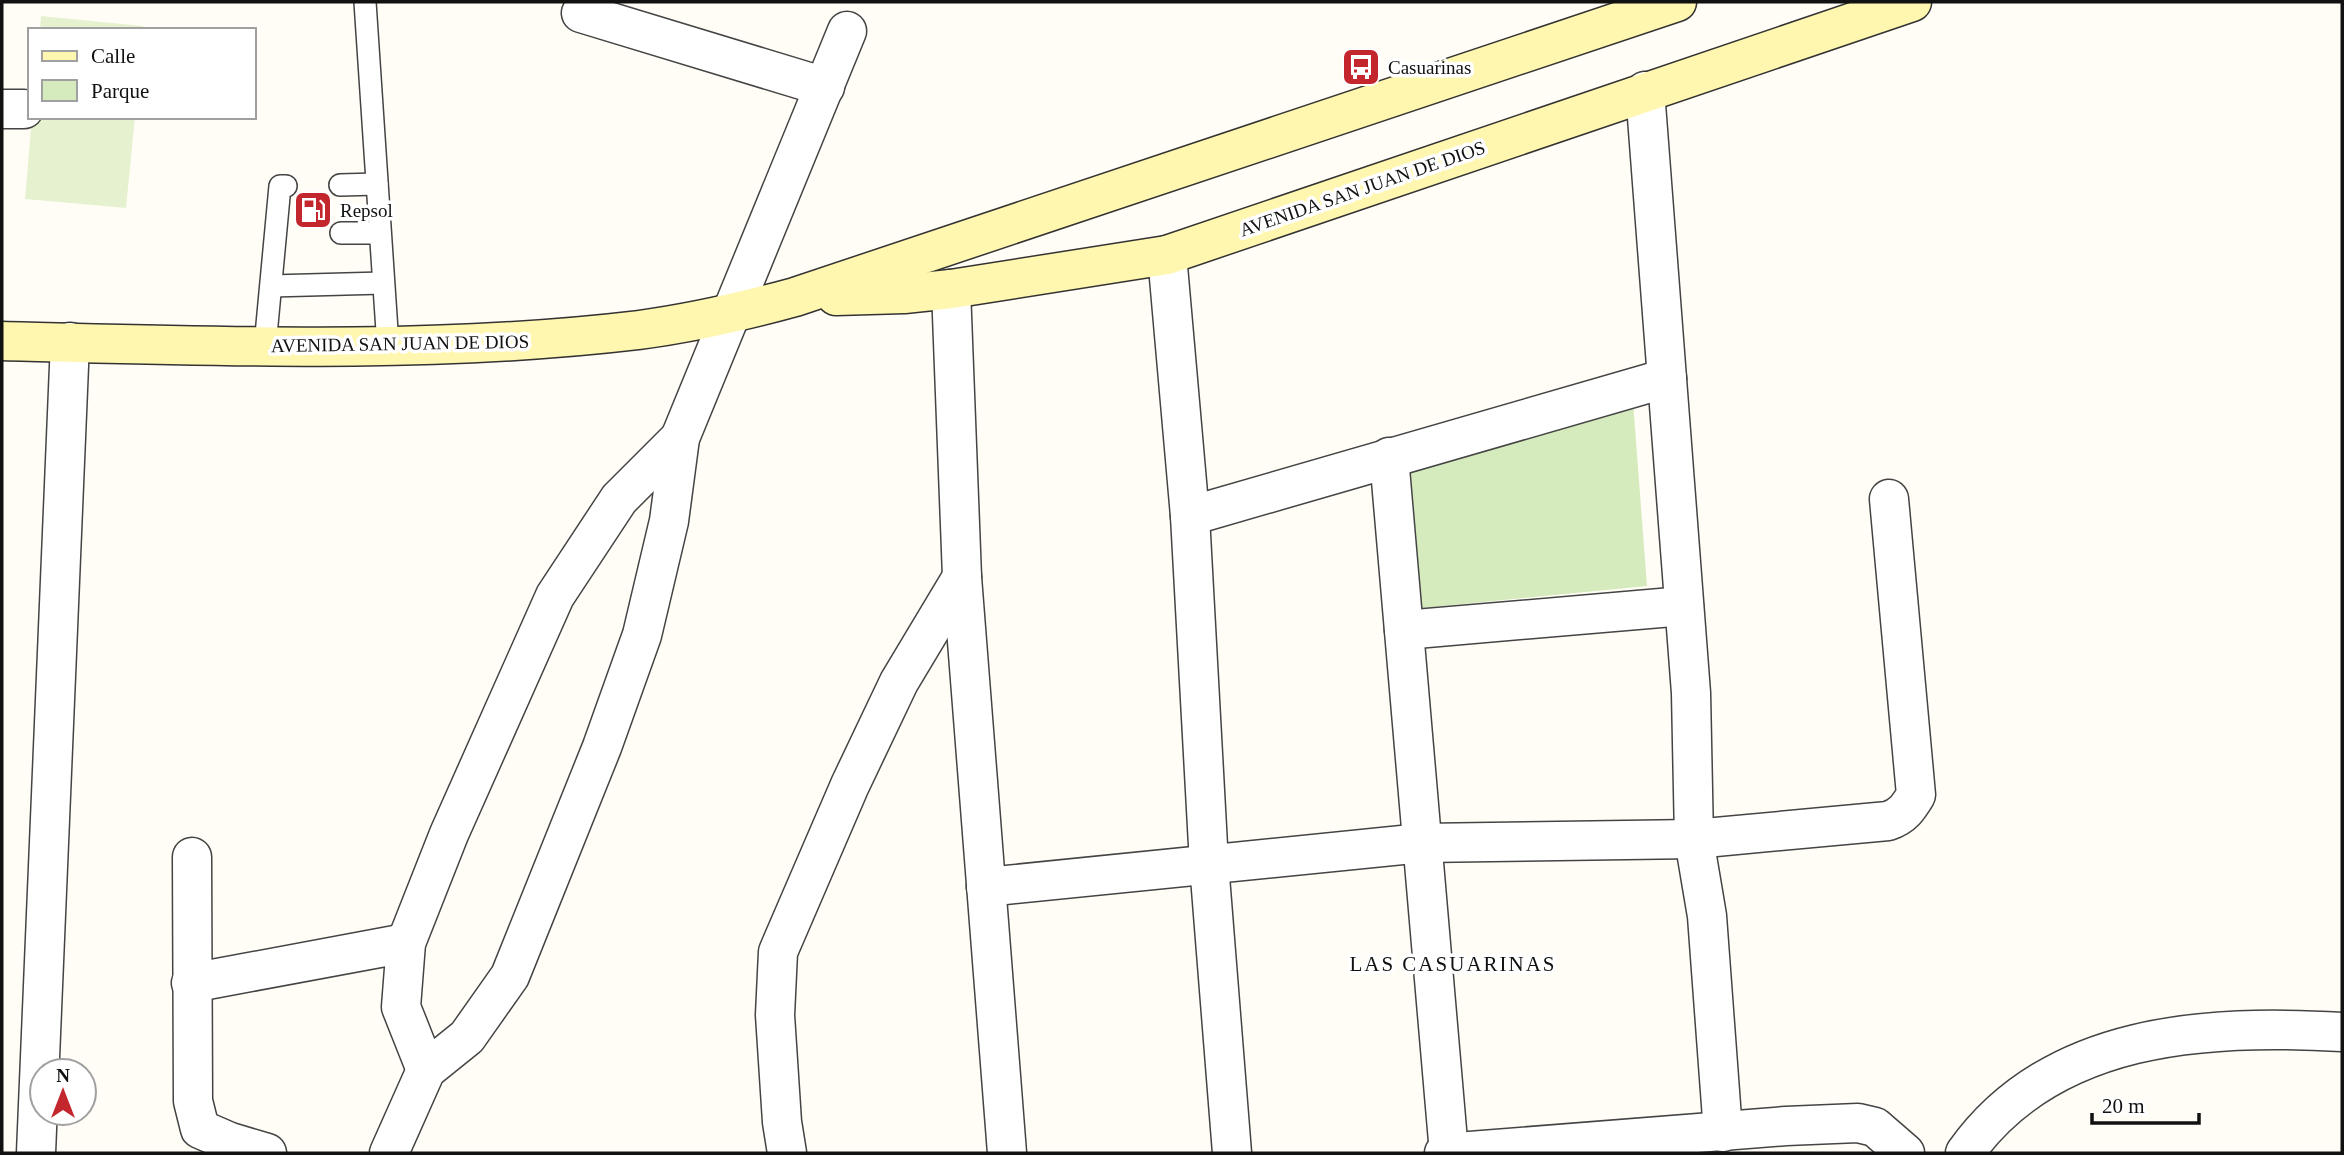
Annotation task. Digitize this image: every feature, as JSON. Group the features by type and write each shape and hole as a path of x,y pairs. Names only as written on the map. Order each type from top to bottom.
{"main road":[{"name":"AVENIDA SAN JUAN DE DIOS","path":"2,341 388,346 537,340 641,329 730,314 795,298 1677,2"},
{"name":"AVENIDA SAN JUAN DE DIOS","path":"795,298 904,294 951,289 1167,255 1912,2"}],"street":[{"path":"580,13 825,87"},
{"path":"389,1153 426,1070 467,1037 510,976 602,747 642,635 669,521 680,438 847,31"},
{"path":"1645,91 1690,693 1694,839 1707,916 1723,1132"},
{"path":"1167,255 1191,516 1209,864 1232,1153"},
{"path":"951,289 962,577 1007,1153"},
{"path":"36,1153 70,342"},
{"path":"1191,516 1667,378"},
{"path":"426,1070 401,1007 406,943 449,834 555,596 620,499 680,438"},
{"path":"1389,457 1447,1153 1647,1145 1723,1132 1781,1140 1858,1123 1875,1127 1905,1153"},
{"path":"986,887 1423,843 1694,839 1888,821 1899,817 1908,809 1916,795 1889,499"},
{"path":"787,1153 782,1122 775,1015 778,952 850,785 899,682 962,577"},
{"path":"1404,630 1684,606"},
{"path":"191,856 193,1101 200,1129 230,1142 267,1153"},
{"path":"191,984 406,943"},
{"path":"1965,1153 1980,1133 2015,1100 2059,1071 2109,1050 2160,1038 2221,1030 2288,1029 2342,1032"}],"lane":[{"path":"365,2 388,346"},
{"path":"340,185 377,184"},
{"path":"265,346 271,286 281,235 280,187 286,187"},
{"path":"341,233 380,233"},
{"path":"271,286 383,283"}],"green space":[{"path":"41,16 143,26 143,28 40,28"},
{"path":"32,119 135,119 126,208 25,199"},
{"path":"1633,402 1647,586 1422,608 1406,467"}],"place":[{"name":"Casuarinas","path":"1361,67"},
{"name":"Repsol","path":"313,210"}],"district":[{"name":"LAS CASUARINAS","path":"1453,964"}]}
